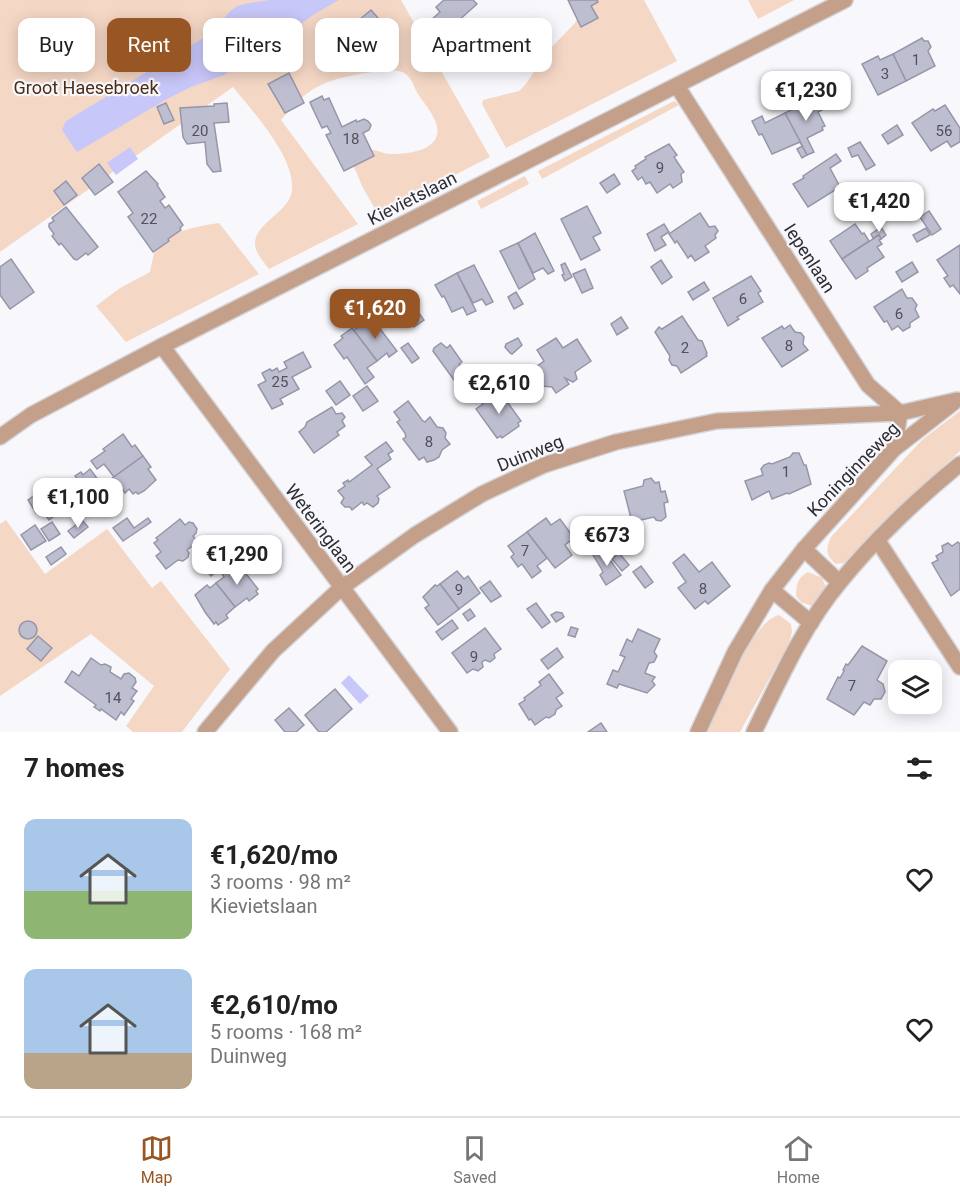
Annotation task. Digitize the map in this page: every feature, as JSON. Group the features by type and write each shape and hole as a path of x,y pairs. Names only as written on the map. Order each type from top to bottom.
{"street":[{"name":"Kievietslaan","path":"0,437 31,415 162,346 845,0"},
{"name":"Iepenlaan","path":"677,86 868,385 900,412"},
{"name":"Weteringlaan","path":"162,346 450,732"},
{"name":"Duinweg","path":"205,732 273,651 341,588 416,535 482,494 554,461 616,442 717,421 900,412 958,399"},
{"name":"Koninginneweg","path":"698,732 735,652 772,590 804,549 894,449 958,399"},
{"path":"894,449 900,412"},
{"path":"754,732 811,623 839,582 940,480 960,464"},
{"path":"878,541 960,668"},
{"path":"804,549 839,582"},
{"path":"772,590 811,623"}],"green space":[{"name":"Groot Haesebroek","path":"0,0 401,0 411,18 411,72 442,72 490,157 378,214 351,160 372,150 395,154 421,150 435,139 437,126 410,79 399,71 399,18 315,18 315,72 370,72 318,86 300,99 281,120 358,224 269,269 258,254 255,244 262,228 289,199 292,190 291,177 287,164 271,136 233,87 0,252"},
{"path":"579,0 644,0 677,61 506,148 482,104 483,100 519,91 534,72 552,72 552,47 575,23 579,14"},
{"path":"748,0 794,0 758,19"},
{"path":"674,101 679,105 542,179 538,171"},
{"path":"525,176 529,184 481,209 477,201"},
{"path":"219,223 259,274 126,342 96,306 120,288 150,272 153,256 160,242 184,230"},
{"path":"960,411 960,451 877,527 844,563 836,564 828,552 831,537 923,439"},
{"path":"6,520 45,574 107,529 152,588 161,581 230,669 182,732 133,732 126,726 154,686 91,634 0,696 0,524"},
{"path":"808,572 822,578 826,587 822,599 812,606 801,602 796,596 798,581"},
{"path":"779,615 791,624 792,632 789,643 740,732 704,732 726,685 747,648 758,632"}],"water":[{"path":"269,0 339,0 303,22 303,18 224,18 233,9 245,4"},
{"path":"203,38 203,72 229,72 167,99 77,152 62,130 66,121 147,72 191,72 191,45"},
{"path":"130,147 138,159 116,175 107,163"},
{"path":"349,675 369,696 360,704 341,683"}],"building":[{"path":"444,0 473,0 477,4 461,18 433,18 440,12 436,7"},
{"path":"568,0 597,0 598,2 591,6 598,18 581,27"},
{"path":"371,10 378,18 361,18"},
{"path":"922,38 928,41 931,47 928,51 935,66 906,81 893,54"},
{"path":"893,54 906,81 878,95 862,64 878,56 880,60"},
{"path":"289,73 304,103 285,113 268,84"},
{"path":"322,96 324,100 329,98 342,127 356,120 357,122 364,119 368,121 371,125 369,130 363,133 374,156 344,171 326,135 331,133 327,126 322,128 310,102"},
{"path":"816,97 822,110 818,112 825,126 822,127 823,130 807,138 814,152 807,155 785,113"},
{"path":"166,103 174,120 164,124 157,107"},
{"path":"227,103 229,122 214,123 221,171 213,172 207,164 205,142 187,144 183,137 180,108"},
{"path":"945,105 960,128 960,142 951,147 947,141 931,151 912,123 933,109 935,111"},
{"path":"785,113 803,147 800,142 772,154 762,134 759,135 752,121 762,116 765,123"},
{"path":"897,125 903,135 888,144 882,135"},
{"path":"860,142 875,165 866,170 858,155 852,157 848,148"},
{"path":"669,144 677,155 674,157 684,172 681,174 682,182 673,188 670,184 657,193 650,182 646,184 642,177 638,180 632,171 636,168 635,166 646,159 645,157"},
{"path":"802,146 807,155 802,158 797,149"},
{"path":"836,154 841,161 830,168 840,187 808,207 793,184"},
{"path":"99,164 113,182 95,195 82,178"},
{"path":"146,171 158,184 165,197 160,201 165,208 169,205 183,225 181,230 168,239 169,241 153,252 128,217 133,213 118,192"},
{"path":"614,174 620,184 607,193 600,183"},
{"path":"66,181 77,195 64,205 54,191"},
{"path":"859,201 865,210 851,220 845,211"},
{"path":"587,206 601,233 593,237 600,250 581,260 561,219"},
{"path":"66,207 98,247 77,260 61,243 59,245 49,227 49,224 54,221 52,218"},
{"path":"929,211 941,229 932,235 920,217"},
{"path":"700,213 709,227 715,226 718,231 716,238 705,246 709,252 695,261 691,255 688,258 677,241 675,243 669,234"},
{"path":"664,224 669,232 661,237 666,245 655,251 647,234"},
{"path":"855,224 869,241 842,259 830,241"},
{"path":"881,227 886,235 881,239 879,235 873,238 871,234"},
{"path":"926,228 930,235 917,242 913,235"},
{"path":"535,233 554,271 548,274 543,268 533,273 518,243"},
{"path":"879,235 882,244 877,247 884,257 867,268 868,271 856,279 842,259"},
{"path":"518,243 535,279 519,289 500,251"},
{"path":"960,245 960,294 953,285 950,287 944,278 948,276 937,260"},
{"path":"11,259 34,292 10,309 0,295 0,267"},
{"path":"661,260 672,277 662,284 651,267"},
{"path":"912,262 918,272 902,282 896,272"},
{"path":"565,263 572,277 565,281 561,265"},
{"path":"474,265 493,302 486,305 482,299 473,303 457,273"},
{"path":"585,269 593,288 582,293 573,274"},
{"path":"457,273 476,311 467,315 463,307 452,312 435,285"},
{"path":"751,276 761,291 758,293 763,302 737,317 739,319 728,326 713,298"},
{"path":"704,282 709,290 693,300 688,292"},
{"path":"902,289 907,298 912,298 917,305 915,309 919,317 903,331 898,326 892,330 874,307"},
{"path":"516,292 523,304 514,309 508,297"},
{"path":"404,293 424,320 414,327 395,299"},
{"path":"682,316 698,340 702,341 707,356 681,373 677,366 672,365 669,360 670,356 655,332 659,327 662,329"},
{"path":"371,317 397,351 389,357 387,353 377,361 352,328 354,330"},
{"path":"621,317 628,328 617,335 611,324"},
{"path":"790,325 795,332 801,333 804,337 803,344 808,350 782,367 762,338 782,326 784,329"},
{"path":"352,328 377,361 367,368 374,377 365,384 347,357 344,359 334,345"},
{"path":"518,338 522,345 512,354 505,347 506,344"},
{"path":"556,338 563,348 577,339 591,361 575,372 577,379 573,382 565,378 569,384 556,393 552,387 542,386 540,383 543,377 536,367 544,361 537,350"},
{"path":"408,343 419,358 412,363 401,348"},
{"path":"441,343 447,348 450,345 462,362 459,364 465,372 454,380 433,351"},
{"path":"303,352 311,367 292,377 299,389 280,399 283,404 272,409 258,385 266,381 262,373 277,368 279,372 287,368 284,362"},
{"path":"340,381 350,395 336,405 326,391"},
{"path":"367,386 378,401 363,411 353,396"},
{"path":"498,389 521,421 518,423 519,426 502,438 501,436 497,438 476,409 483,404 481,402"},
{"path":"408,401 422,420 425,422 430,417 437,427 443,428 446,433 445,438 450,444 434,460 427,462 424,457 419,460 403,439 406,437 405,433 397,422 400,420 394,412"},
{"path":"332,407 336,414 342,413 345,417 342,421 345,426 337,432 339,435 314,453 299,432 307,422"},
{"path":"123,434 132,447 135,445 143,456 114,477 104,464 97,469 91,461"},
{"path":"386,442 393,451 388,454 391,459 377,469 390,487 377,496 378,503 373,507 367,503 364,505 362,502 352,510 350,507 345,507 341,503 344,498 338,491 345,486 343,483 348,480 349,482 372,465 365,457"},
{"path":"793,453 799,453 806,465 811,484 772,499 769,491 752,500 745,481 763,475 761,469 764,465 790,457"},
{"path":"143,456 156,480 138,494 136,492 133,494 129,489 125,493 119,484 105,495 113,505 102,513 89,495"},
{"path":"90,469 99,481 101,479 105,484 89,495 75,476 81,472 83,475"},
{"path":"651,478 655,483 659,482 661,492 665,491 668,502 664,503 666,517 661,521 654,517 632,522 624,491 643,486 644,480"},
{"path":"56,480 59,485 63,484 72,503 49,520 41,509 36,513 28,500"},
{"path":"127,518 134,528 148,518 151,522 123,541 113,528"},
{"path":"546,518 551,525 560,519 574,538 565,545 572,555 555,568 527,532"},
{"path":"180,519 185,525 189,522 193,523 197,529 193,536 198,542 187,550 188,557 183,561 178,560 166,569 156,556 161,552 154,543 158,540 156,538"},
{"path":"82,520 88,527 74,538 68,531"},
{"path":"614,520 618,523 621,535 617,544 611,546 604,527 606,523"},
{"path":"52,522 60,534 49,541 41,529"},
{"path":"35,525 46,541 31,550 21,535"},
{"path":"527,532 547,558 537,566 541,571 532,578 522,564 518,567 511,557 514,554 508,546"},
{"path":"958,542 960,544 960,589 951,596 932,563 938,560 936,556 943,552 942,546 948,543 952,546"},
{"path":"61,547 66,554 51,565 46,557"},
{"path":"602,549 621,575 606,585 600,575 603,572 593,555"},
{"path":"619,553 629,565 622,571 612,559"},
{"path":"684,554 699,572 712,562 730,586 708,604 705,601 695,609 678,588 686,582 673,563"},
{"path":"216,562 221,568 211,576 206,570"},
{"path":"236,563 258,589 256,591 258,594 249,601 247,598 235,607 216,583 224,577 222,574"},
{"path":"641,566 653,582 645,588 633,572"},
{"path":"457,571 464,579 468,576 480,593 459,609 440,584"},
{"path":"490,581 501,596 491,602 480,588"},
{"path":"216,583 235,607 226,615 228,618 218,625 216,622 214,624 195,595 207,585 210,588"},
{"path":"440,584 459,609 438,625 425,608 429,605 423,597 435,585"},
{"path":"536,603 550,622 542,628 527,609"},
{"path":"470,609 475,616 468,621 463,614"},
{"path":"556,612 562,613 564,617 556,622 551,615"},
{"path":"452,620 458,628 442,640 436,632"},
{"path":"24,621 32,621 37,626 35,637 24,639 19,634 19,626"},
{"path":"571,627 578,629 575,637 568,635"},
{"path":"485,628 501,649 494,654 495,658 490,662 485,660 482,662 483,667 478,671 473,669 467,673 452,653"},
{"path":"638,629 660,639 654,652 657,656 654,662 649,663 645,673 655,677 652,681 655,685 647,693 619,684 617,688 607,684 613,670 618,672 625,657 620,655 627,639 632,642"},
{"path":"38,636 52,648 41,661 27,649"},
{"path":"862,646 887,661 877,680 883,684 885,692 881,699 874,699 870,705 864,702 854,715 827,699 846,664 848,665"},
{"path":"557,648 563,657 548,669 541,660"},
{"path":"91,658 101,665 111,667 110,672 121,679 124,674 129,673 135,678 136,682 132,688 137,691 131,699 134,701 124,715 121,712 116,720 101,709 100,711 94,707 96,705 65,682 72,671 79,676"},
{"path":"549,674 563,693 556,698 562,706 556,710 555,714 535,725 519,704 541,685 539,682"},
{"path":"335,689 352,709 326,732 319,732 305,715"},
{"path":"289,708 304,725 296,732 285,732 275,720"},
{"path":"601,723 607,732 588,732"}]}
